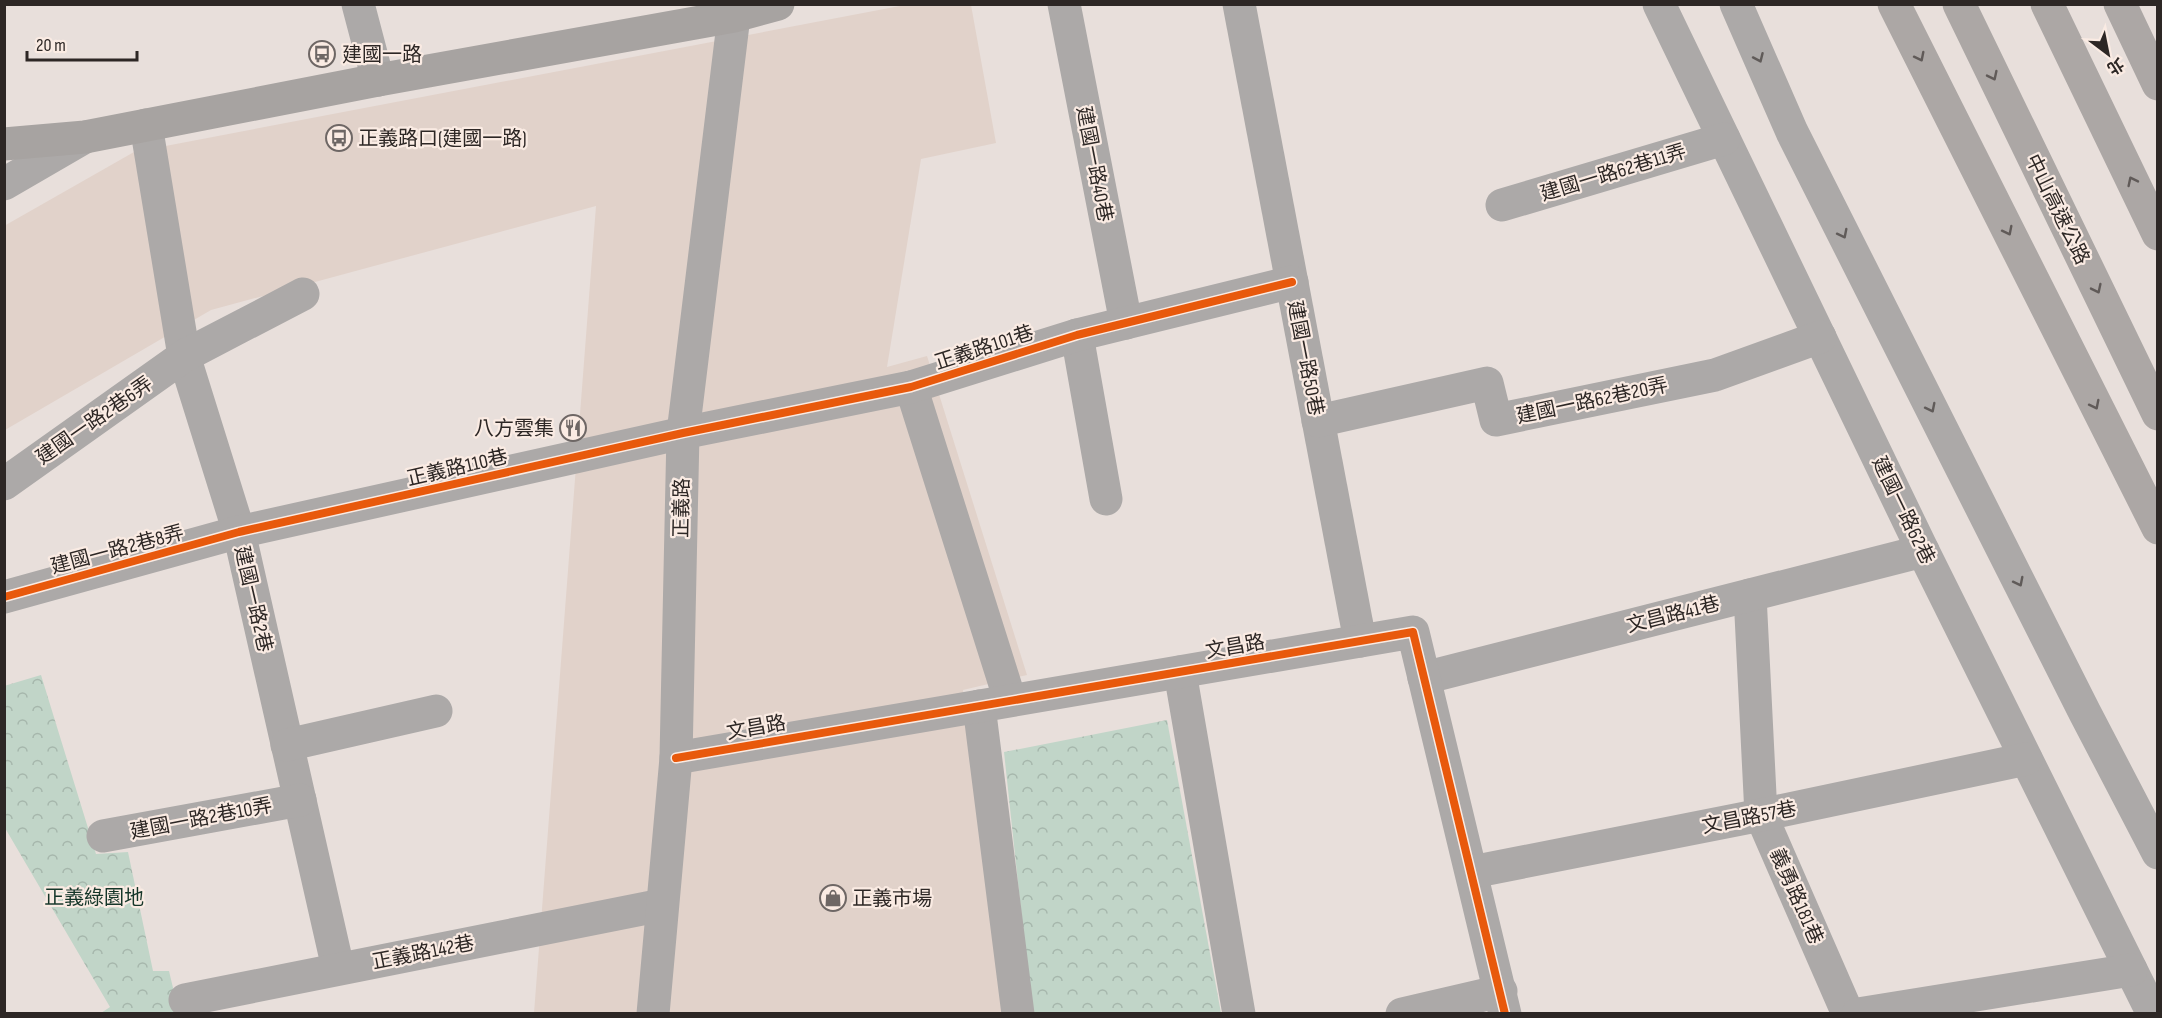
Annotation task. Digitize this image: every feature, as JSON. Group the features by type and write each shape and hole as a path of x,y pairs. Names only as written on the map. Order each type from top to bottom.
{"highway":[{"path":"1894,4 2157,528"},
{"name":"中山高速公路","path":"1959,4 2157,414"},
{"path":"2047,4 2157,234"},
{"path":"2120,4 2157,84"}],"main road":[{"path":"4,144 85,137 733,10 778,4"}],"street":[{"path":"358,4 378,80"},
{"name":"建國一路40巷","path":"1064,4 1126,323"},
{"name":"建國一路50巷","path":"1239,4 1360,641"},
{"name":"建國一路62巷","path":"1659,4 1923,551 2153,1014"},
{"path":"1736,4 1792,132 2157,853"},
{"name":"正義路","path":"653,1014 676,758 683,433 733,10"},
{"name":"建國一路2巷","path":"146,125 184,356 239,532 338,968"},
{"path":"4,184 85,137"},
{"name":"建國一路62巷11弄","path":"1502,205 1724,139"},
{"name":"正義路101巷","path":"683,433 911,387 1077,335 1292,282"},
{"name":"建國一路2巷6弄","path":"4,484 184,356 303,294"},
{"path":"1077,335 1106,498"},
{"name":"建國一路62巷20弄","path":"1318,422 1487,383 1496,420 1715,375 1820,337"},
{"path":"911,387 995,703 1018,1014"},
{"name":"正義路110巷","path":"239,532 683,433"},
{"name":"建國一路2巷8弄","path":"4,597 239,532"},
{"name":"文昌路41巷","path":"1424,678 1923,551"},
{"name":"義勇路181巷","path":"1750,595 1761,815 1848,1014"},
{"name":"文昌路","path":"676,758 1413,632 1503,1002"},
{"path":"1180,672 1239,1014"},
{"path":"287,745 436,711"},
{"name":"文昌路57巷","path":"1472,872 1761,815 2026,759"},
{"name":"建國一路2巷10弄","path":"103,836 300,800"},
{"name":"正義路142巷","path":"185,1000 662,905"},
{"path":"1858,1014 2131,970"},
{"path":"1402,1014 1503,1002"}],"shaded area":[{"path":"905,5 971,5 996,143 921,159 887,367 927,356 1027,675 963,690 1003,1013 534,1013 596,206 211,310 5,430 4,226 134,152"}],"green space":[{"name":"正義綠園地","path":"41,675 96,854 128,852 153,971 169,971 179,1013 101,1013 110,1007 5,828 4,686"},
{"path":"1167,720 1221,1013 1032,1013 1004,752"}],"cycle path":[{"path":"4,597 239,532 683,433 911,387 1077,335 1292,282"},
{"path":"676,758 1413,632 1505,1014"}],"place":[{"name":"建國一路","path":"322,54"},
{"name":"正義路口(建國一路)","path":"339,138"},
{"name":"八方雲集","path":"573,428"},
{"name":"正義市場","path":"833,898"}]}
